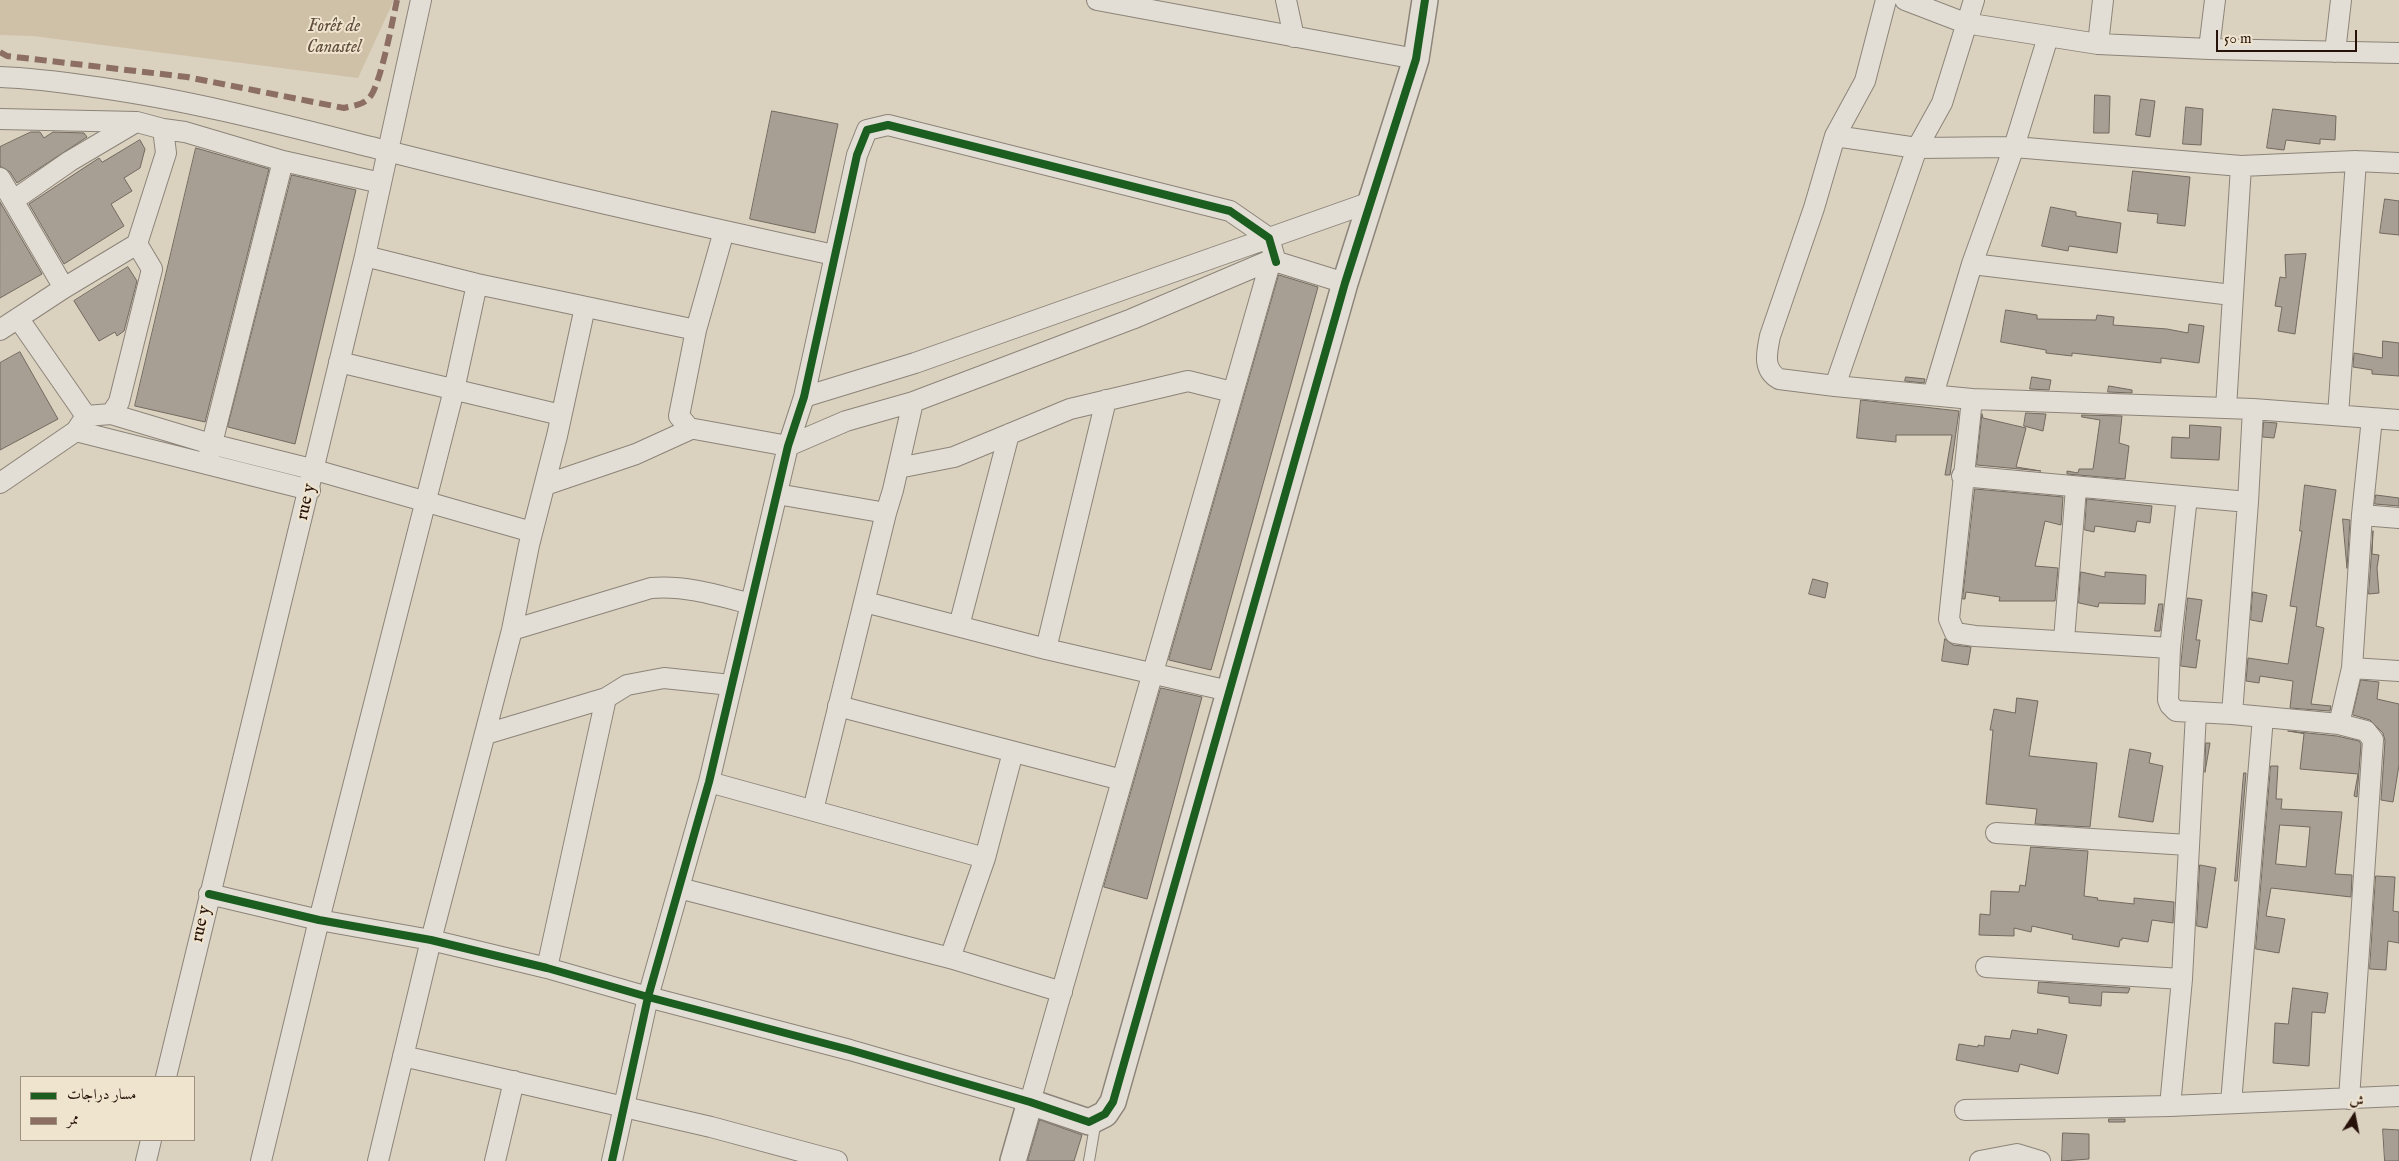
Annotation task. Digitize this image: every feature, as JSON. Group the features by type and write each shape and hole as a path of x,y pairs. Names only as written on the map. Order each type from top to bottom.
{"street":[{"name":"rue y","path":"166,1076 209,894 310,490 339,362 366,256 421,0"},
{"path":"1097,0 1138,4 1294,37 1416,59"},
{"path":"1286,0 1294,37"},
{"path":"209,894 319,920 431,940 547,968 648,998 850,1050 1030,1102 1089,1122 1105,1114 1113,1102 1345,283 1416,59 1426,0"},
{"path":"1886,0 1865,81 1835,136 1814,208 1770,336 1766,355 1767,367 1772,375 1779,378 1835,386 1972,398 2253,409 2399,420"},
{"path":"1905,0 1965,23 2098,44 2209,49 2399,53"},
{"path":"1835,386 1916,148 1942,103 1965,23 1974,0"},
{"path":"2098,44 2103,0"},
{"path":"2209,49 2215,0"},
{"path":"2336,52 2341,0"},
{"path":"1933,395 1972,264 2014,147 2048,37"},
{"path":"0,77 34,78 150,95 292,127 388,152 724,231 834,255"},
{"path":"0,119 137,122 163,129 185,132 283,161 381,183"},
{"path":"14,200 70,161 137,122"},
{"path":"612,1161 648,998 709,782 788,446 804,397 834,255 858,156 867,130 888,125 1230,211 1269,238 1273,261 1232,392 1013,1161"},
{"path":"0,330 64,288 137,244 166,153 163,129"},
{"path":"1835,136 1916,148 2014,147 2241,166 2356,161 2399,162"},
{"path":"209,454 283,161"},
{"path":"2338,415 2356,161"},
{"path":"2226,408 2241,166"},
{"path":"0,178 64,288"},
{"path":"804,397 915,364 1371,202"},
{"path":"692,429 679,416 696,330 724,231"},
{"path":"0,483 81,424 111,414 119,402 152,269 137,244"},
{"path":"366,256 477,284 696,330"},
{"path":"545,485 636,454 692,429 788,446 846,421 913,402 1132,319 1273,261 1345,283"},
{"path":"1972,264 2232,295"},
{"path":"261,1161 319,920 454,390 477,284"},
{"path":"378,1161 431,940 512,630 532,532 562,415 585,308"},
{"path":"18,318 81,424 209,454 314,470 532,532"},
{"path":"339,362 562,415"},
{"path":"898,468 954,457 1070,409 1188,381 1232,392"},
{"path":"1972,398 1962,476 1949,619 1955,633 1975,636 2170,648"},
{"path":"1046,649 1106,400"},
{"path":"813,810 913,402"},
{"path":"2232,714 2253,409"},
{"path":"111,414 209,454 310,490"},
{"path":"2339,724 2352,668 2362,515 2372,418"},
{"path":"959,626 1009,434"},
{"path":"1962,476 2076,488 2248,502"},
{"path":"2064,640 2076,488"},
{"path":"777,494 886,513"},
{"path":"2187,497 2170,648 2168,690 2170,705 2176,711 2339,724 2366,731 2373,740 2349,1099"},
{"path":"2362,515 2399,518"},
{"path":"512,630 651,588 668,586 690,588 751,604"},
{"path":"865,602 1046,649 1230,691"},
{"path":"2352,668 2399,671"},
{"path":"486,734 606,698 627,685 664,678 732,685"},
{"path":"547,968 606,698"},
{"path":"838,706 1122,780"},
{"path":"2170,1106 2182,979 2196,713"},
{"path":"2232,1102 2263,717"},
{"path":"950,958 985,858 1013,752"},
{"path":"709,782 985,858"},
{"path":"1996,833 2188,845"},
{"path":"679,888 950,958 1062,992"},
{"path":"1986,967 2182,979"},
{"path":"403,1056 711,1127 837,1161"},
{"path":"495,1161 514,1081"},
{"path":"1965,1110 2170,1106 2399,1096"},
{"path":"146,1161 151,1141"},
{"path":"1980,1161 2017,1154 2040,1161"}],"lane":[{"path":"1089,1161 1097,1119"}],"green space":[{"name":"Forêt de Canastel","path":"0,0 394,0 358,78 33,36 0,35"}],"building":[{"path":"2095,95 2110,96 2109,133 2094,133"},
{"path":"2141,99 2155,101 2150,137 2136,135"},
{"path":"2186,107 2203,109 2201,145 2183,144"},
{"path":"2273,109 2336,116 2335,140 2320,139 2320,144 2286,140 2284,150 2267,148"},
{"path":"772,111 838,124 815,233 750,219"},
{"path":"31,132 40,132 44,138 53,132 84,133 87,137 17,183 10,172 0,166 0,147"},
{"path":"140,140 145,149 140,168 124,178 132,191 111,204 124,226 64,264 29,204 99,158 102,162"},
{"path":"196,148 269,169 205,422 135,406"},
{"path":"2133,171 2190,177 2185,226 2157,223 2158,214 2128,211"},
{"path":"292,175 356,190 295,444 228,427"},
{"path":"2385,199 2399,201 2399,235 2380,233"},
{"path":"0,202 42,274 0,298"},
{"path":"2051,207 2076,212 2076,216 2121,223 2117,253 2069,246 2068,251 2042,246"},
{"path":"2306,254 2295,334 2278,331 2282,307 2275,306 2280,277 2286,278 2285,255"},
{"path":"128,267 137,281 124,331 117,336 115,332 99,341 74,301"},
{"path":"1279,275 1318,287 1211,670 1169,660"},
{"path":"2006,310 2037,315 2037,319 2096,320 2097,315 2114,317 2113,325 2167,329 2188,333 2189,324 2204,326 2199,363 2161,358 2161,363 2072,353 2072,356 2046,353 2046,350 2001,342"},
{"path":"2383,341 2399,343 2399,376 2372,374 2372,370 2353,367 2354,353 2382,358"},
{"path":"20,352 58,419 0,450 0,363"},
{"path":"1906,377 1925,379 1924,383 1905,381"},
{"path":"2032,377 2051,380 2049,390 2030,389"},
{"path":"2109,386 2132,390 2132,393 2108,392"},
{"path":"1861,400 1959,411 1950,475 1945,475 1952,435 1896,435 1896,442 1857,438"},
{"path":"2026,413 2046,414 2043,431 2024,426"},
{"path":"1982,414 1983,418 2026,428 2016,467 2041,471 1977,465"},
{"path":"2082,415 2122,416 2119,443 2129,446 2125,479 2067,474 2067,471 2078,473 2079,469 2093,469 2100,420 2082,417"},
{"path":"2264,422 2277,423 2274,438 2263,437"},
{"path":"2190,425 2221,427 2219,460 2171,458 2172,437 2189,438"},
{"path":"2305,485 2336,490 2316,626 2324,628 2311,704 2331,706 2330,711 2290,708 2293,681 2260,676 2259,683 2246,681 2248,658 2288,664 2297,607 2290,606 2302,531 2300,531"},
{"path":"1975,489 2063,497 2061,525 2045,521 2035,566 2058,568 2055,601 1999,601 2000,597 1966,592 1965,599 1963,599"},
{"path":"2376,495 2399,498 2399,506 2375,504"},
{"path":"2087,499 2152,506 2150,523 2137,521 2135,532 2095,526 2094,532 2085,530"},
{"path":"2343,519 2350,520 2347,568"},
{"path":"2373,531 2372,554 2379,555 2377,568 2379,593 2369,594"},
{"path":"2081,572 2105,577 2105,572 2146,575 2145,604 2099,603 2098,607 2079,603"},
{"path":"1813,579 1828,583 1825,598 1809,594"},
{"path":"2253,592 2267,595 2262,622 2251,620"},
{"path":"2188,598 2202,600 2196,640 2200,640 2196,668 2181,666"},
{"path":"2159,604 2163,604 2160,631 2155,631"},
{"path":"1945,639 1953,645 1971,647 1968,665 1942,661"},
{"path":"2361,680 2379,682 2377,699 2399,704 2399,765 2393,802 2381,800 2385,741 2383,733 2370,720 2353,715"},
{"path":"1161,688 1202,697 1147,899 1104,887"},
{"path":"2017,698 2038,701 2029,756 2097,763 2090,827 2035,824 2037,809 1986,804 1993,730 1990,730 1994,709 2015,713"},
{"path":"2288,731 2337,736 2359,741 2361,744 2357,797 2354,796 2358,774 2300,769 2304,734"},
{"path":"2206,743 2210,743 2205,772"},
{"path":"2130,749 2151,753 2149,763 2163,766 2153,822 2119,817"},
{"path":"2271,766 2278,766 2276,799 2282,799 2281,809 2342,812 2335,874 2352,875 2351,897 2271,888 2266,916 2285,919 2279,953 2256,949","holes":["2280,825 2310,827 2306,867 2276,864"]},
{"path":"2244,773 2246,773 2237,881 2235,881"},
{"path":"2031,847 2088,851 2084,896 2098,898 2097,900 2134,904 2134,898 2174,902 2173,923 2152,920 2148,942 2122,938 2119,947 2072,939 2073,935 2032,926 2031,932 2014,928 2014,936 1979,935 1980,914 1990,915 1991,891 2019,892 2020,885 2025,886"},
{"path":"2200,865 2216,868 2207,928 2197,926"},
{"path":"2376,876 2395,877 2393,911 2399,912 2399,943 2388,941 2386,970 2370,969"},
{"path":"2039,982 2130,988 2128,993 2102,992 2101,1006 2069,1003 2069,997 2038,993"},
{"path":"2293,988 2328,993 2325,1013 2312,1012 2309,1066 2273,1063 2275,1023 2288,1024"},
{"path":"2038,1029 2067,1035 2058,1074 2020,1064 2018,1072 1956,1060 1959,1044 1984,1046 1985,1036 2010,1039 2012,1030 2037,1034"},
{"path":"2109,1119 2125,1119 2125,1122 2109,1122"},
{"path":"1040,1120 1082,1135 1074,1161 1028,1161"},
{"path":"2383,1129 2399,1130 2399,1161 2385,1161"},
{"path":"2063,1133 2089,1134 2089,1159 2062,1161"}],"marked path":[{"path":"0,52 7,56 187,77 344,108 364,102 373,92 386,52 397,0"}],"cycle path":[{"path":"209,894 319,920 431,940 547,968 648,997 850,1050 1030,1102 1089,1122 1105,1114 1113,1102 1345,283 1416,59 1425,0"},
{"path":"612,1161 648,997 709,782 788,446 804,397 857,155 867,130 888,125 1230,211 1269,238 1276,262"}]}
